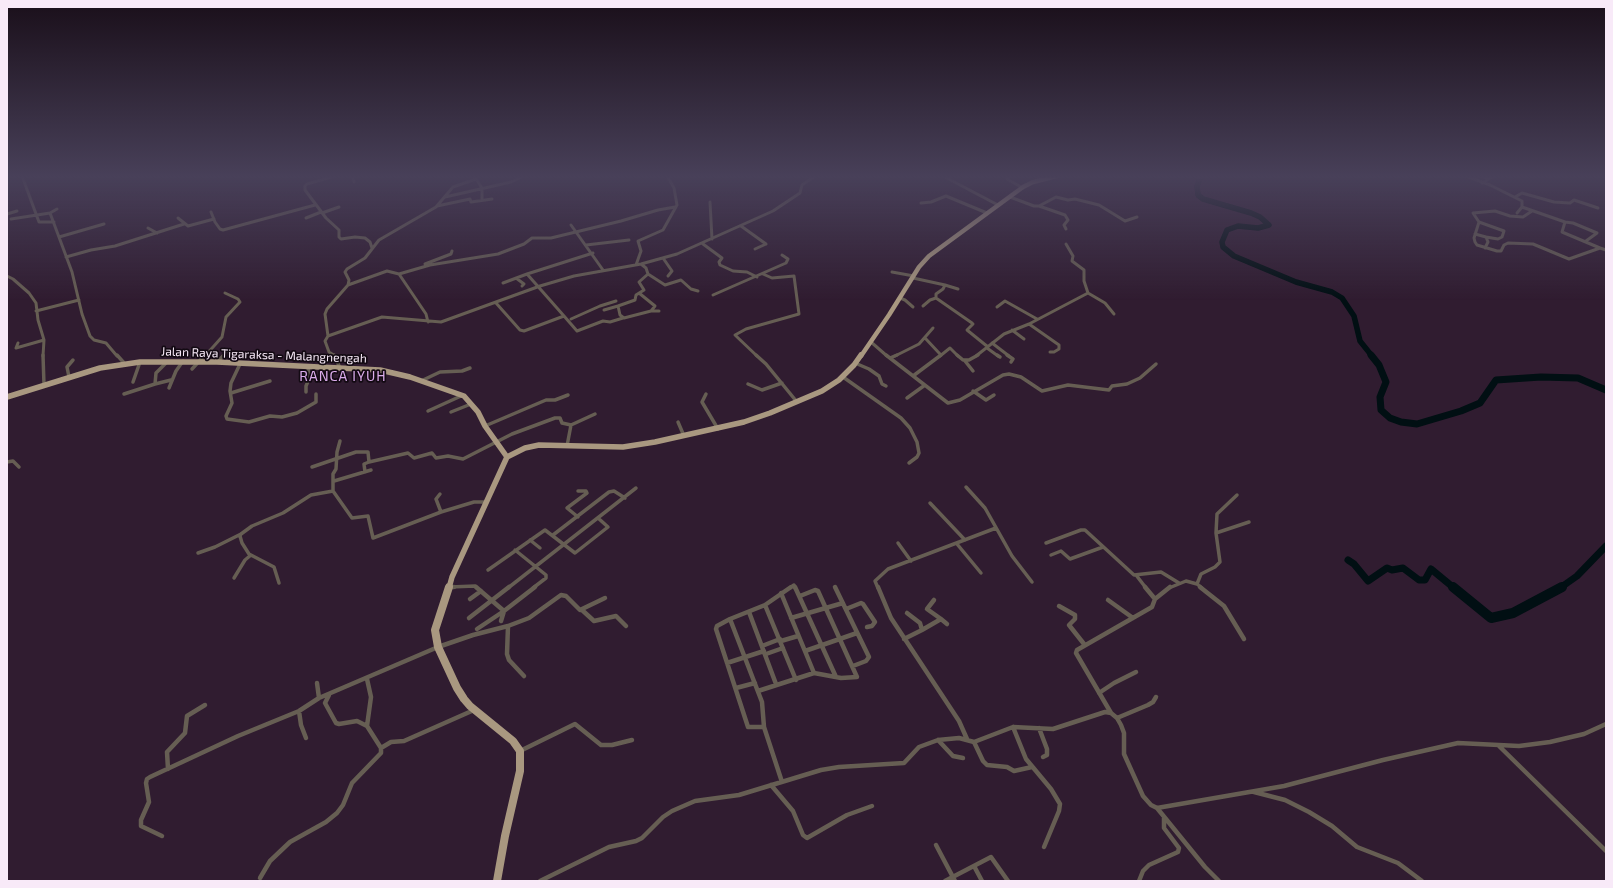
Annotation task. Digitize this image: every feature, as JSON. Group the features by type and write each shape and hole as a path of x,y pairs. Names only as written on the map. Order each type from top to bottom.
{"main road":[{"path":"497,881 505,836 520,771 520,751 513,741 474,710 464,699 457,688 438,647 435,630 448,587 507,457 535,446 623,447 718,429 744,422 822,391 843,377 855,363 871,342 919,267 929,256 982,217"},
{"name":"Jalan Raya Tigaraksa - Malangnengah","path":"7,397 100,368 140,362 217,362 392,372 462,395 472,403 485,426 507,457"}],"street":[{"path":"11,219 22,217"},
{"path":"39,217 41,223 54,222"},
{"path":"52,217 66,257 82,314 92,338 95,341 105,342 125,364"},
{"path":"178,218 184,224 191,226 214,219 220,229 224,230 270,217"},
{"path":"326,217 340,231 339,237 341,239 355,237 364,238 370,242 372,248"},
{"path":"348,285 349,280 345,272 347,269 365,258 379,240 418,217"},
{"path":"411,270 442,263 495,255 522,245 532,238 551,238 630,217"},
{"path":"636,265 641,251 638,241 663,230 670,217"},
{"path":"710,217 712,239"},
{"path":"328,336 382,317 441,322 540,286 574,276 641,264 663,258 703,244 759,217"},
{"path":"1066,217 1068,220 1064,225 1066,229"},
{"path":"1119,217 1125,221 1136,217"},
{"path":"1475,234 1486,238 1498,239 1502,236 1504,231 1479,222 1476,217"},
{"path":"1551,217 1597,234 1586,242"},
{"path":"1479,222 1474,240 1476,244 1499,252 1504,245 1508,243 1522,242 1532,244 1569,259 1600,248"},
{"path":"1565,222 1561,231 1562,232 1606,250"},
{"path":"59,237 104,224"},
{"path":"66,257 95,249 115,246 184,224"},
{"path":"570,225 593,253 603,270"},
{"path":"741,226 766,244 755,249"},
{"path":"148,228 157,233"},
{"path":"1485,248 1488,242 1486,238"},
{"path":"586,245 629,240"},
{"path":"703,244 722,258 719,262 720,265 733,271 747,272 757,277"},
{"path":"1066,244 1073,256 1072,261 1084,270 1084,281 1088,293 1105,302 1114,314"},
{"path":"340,368 334,354 329,352 326,342 328,336 326,311 348,285 387,271 399,274 450,254 452,251"},
{"path":"504,283 593,253"},
{"path":"713,295 757,277 788,261 782,255"},
{"path":"663,258 672,271 668,276"},
{"path":"641,264 646,268 648,274 665,286 680,280 691,289 698,291"},
{"path":"892,272 945,285 958,290"},
{"path":"399,274 426,314 428,322"},
{"path":"527,274 540,286 578,331 603,321 613,322 651,311 659,311"},
{"path":"604,310 634,301 636,299 635,296 644,289 639,282 648,274"},
{"path":"763,274 772,278 794,276 799,314 789,318 746,328 735,335 766,364 797,402"},
{"path":"7,276 12,278 34,300 44,340 42,365 44,385"},
{"path":"516,278 524,284 522,286"},
{"path":"936,298 936,294 943,289 945,285"},
{"path":"639,293 656,306 651,311"},
{"path":"964,361 971,359 1012,330 1029,324 1088,293"},
{"path":"192,369 222,337 226,316 240,302 226,294"},
{"path":"900,298 913,307"},
{"path":"923,306 930,300 936,298"},
{"path":"936,298 972,323 973,324 967,330 987,348 1000,357"},
{"path":"36,311 79,300"},
{"path":"571,319 600,306 616,301"},
{"path":"997,307 1005,301 1037,320"},
{"path":"496,303 522,331 529,330 564,316"},
{"path":"600,306 606,315"},
{"path":"618,306 619,314 623,318"},
{"path":"1029,324 1059,346 1059,349 1054,353 1050,352"},
{"path":"890,358 918,345 933,328"},
{"path":"1012,330 1024,339"},
{"path":"925,338 940,354"},
{"path":"18,343 16,348 44,340"},
{"path":"871,342 948,403 960,400 1002,375 1009,374 1021,377 1042,391 1068,385 1109,390 1112,386 1128,384 1140,378 1156,364"},
{"path":"992,343 1014,359 1010,362"},
{"path":"913,376 940,354 950,348 973,371"},
{"path":"217,362 227,351"},
{"path":"69,377 67,367 73,360"},
{"path":"155,384 156,373 168,361"},
{"path":"169,388 171,380 183,361"},
{"path":"133,382 140,362"},
{"path":"855,363 869,369 879,376 882,384 886,386"},
{"path":"240,364 231,381 232,403 226,418 246,422 259,420 270,416 282,417 298,413 302,409 316,402 316,394"},
{"path":"306,392 306,386 309,379 308,366"},
{"path":"421,381 440,372 462,371 470,368"},
{"path":"843,377 901,418 910,428 917,442 919,453 917,457 909,463"},
{"path":"124,394 171,380"},
{"path":"231,393 270,381"},
{"path":"748,384 759,390 763,390 782,383"},
{"path":"907,398 925,385"},
{"path":"973,391 986,400 994,395"},
{"path":"706,394 702,402 718,429"},
{"path":"428,411 462,395"},
{"path":"485,426 546,400 555,400 568,395"},
{"path":"451,412 472,403"},
{"path":"365,472 364,464 408,453 414,458 432,453 436,458 448,456 463,459 496,441 558,418 561,418 563,424 571,425 595,414"},
{"path":"678,422 684,436"},
{"path":"567,446 571,425"},
{"path":"340,441 336,458 336,469 333,474 333,491 352,518 368,516 369,528 374,538 441,512 474,502 487,502"},
{"path":"312,467 354,452 366,452 369,454 369,462"},
{"path":"7,462 13,461 19,467"},
{"path":"334,481 371,470"},
{"path":"966,487 986,508 1012,556 1032,582"},
{"path":"469,618 636,488"},
{"path":"578,490 586,491 587,493 567,508 578,517"},
{"path":"198,553 215,548 241,534 252,526 283,513 311,495 333,491"},
{"path":"553,535 610,491 614,491 625,498"},
{"path":"440,494 436,499 441,512"},
{"path":"1197,584 1201,574 1215,567 1220,562 1216,533 1217,514 1237,495"},
{"path":"930,503 965,540"},
{"path":"488,570 515,550 547,530 574,553 576,553 608,527 598,518"},
{"path":"1216,533 1249,522"},
{"path":"967,740 959,721 891,618 874,583 876,579 888,569 996,528"},
{"path":"1046,543 1084,530 1087,531 1136,575 1155,599"},
{"path":"241,534 240,536 242,543 251,555 274,567 279,583"},
{"path":"530,540 540,548"},
{"path":"898,543 911,561"},
{"path":"957,544 981,573"},
{"path":"1051,555 1061,551 1070,559 1103,546"},
{"path":"477,630 546,578 546,575 515,550"},
{"path":"234,578 245,560 251,555"},
{"path":"1136,575 1162,572 1179,583"},
{"path":"1219,881 1205,867 1157,808 1147,801 1124,754 1124,733 1117,718 1111,713 1076,653 1084,644 1152,607 1155,599 1170,587 1188,581 1197,584 1224,606 1244,639"},
{"path":"764,728 748,727 716,628 730,619 765,605 794,585 836,677"},
{"path":"448,587 472,586 481,591 504,611"},
{"path":"835,587 869,657 866,661 852,666"},
{"path":"758,691 776,684 796,680 814,674 856,678 857,675 818,590 800,596"},
{"path":"470,599 481,591"},
{"path":"781,594 814,674"},
{"path":"162,836 141,826 141,822 149,802 147,779 238,736 299,711 319,698 367,679 438,647 473,635 508,626 532,616 562,595 566,596 578,609 582,610 594,621 616,616 626,626"},
{"path":"582,610 606,598"},
{"path":"934,600 927,609 947,624"},
{"path":"1108,600 1133,618"},
{"path":"790,618 843,603"},
{"path":"846,609 861,603 863,604 874,622 872,626 867,628"},
{"path":"765,605 796,680"},
{"path":"1059,606 1075,615 1075,619 1070,623 1070,625 1084,644"},
{"path":"501,621 504,611"},
{"path":"748,612 776,684"},
{"path":"907,613 920,623 922,630"},
{"path":"730,619 763,706 764,728 782,782"},
{"path":"904,639 941,619"},
{"path":"508,626 507,654 509,660 524,676"},
{"path":"805,651 823,646 857,632"},
{"path":"727,663 764,650 780,640 798,636"},
{"path":"764,650 783,648"},
{"path":"1099,693 1114,683 1136,672"},
{"path":"367,679 371,697 367,726"},
{"path":"317,683 319,698"},
{"path":"736,688 755,683"},
{"path":"260,878 270,861 290,842 326,822 341,809 352,783 379,757 381,753 381,748 367,726 357,721 339,724 336,723 325,703 329,695"},
{"path":"1117,718 1148,705 1153,702 1156,697"},
{"path":"168,769 167,752 185,733 187,716 205,705"},
{"path":"381,748 392,742 404,741 474,710"},
{"path":"299,711 301,725 306,738"},
{"path":"540,881 609,847 636,841 642,838 663,817 686,804 695,801 739,794 821,770 839,767 904,763 919,747 938,740 959,738 974,742 1013,727 1062,727 1105,712 1111,713"},
{"path":"520,751 575,724 601,745 612,745 632,740"},
{"path":"1157,808 1284,786 1384,760 1458,743 1519,746 1550,742 1584,734 1606,724"},
{"path":"1013,727 1026,759 1051,789 1060,804 1059,811 1044,847"},
{"path":"1039,728 1048,749 1047,755 1043,758"},
{"path":"938,740 949,753 953,756 962,758"},
{"path":"974,742 987,766 1007,767 1014,771 1032,767"},
{"path":"1499,746 1606,851"},
{"path":"771,785 793,811 803,835 807,838 847,815 872,806"},
{"path":"1252,792 1285,800 1309,812 1332,826 1357,847 1398,863 1422,881"},
{"path":"1138,881 1143,871 1149,865 1178,852 1179,848 1164,828 1164,818"},
{"path":"936,845 954,879"},
{"path":"945,881 954,879 988,857 993,858 1008,881"},
{"path":"974,866 982,881"}],"waterway":[{"path":"1260,217 1269,225 1258,228 1238,226 1227,230 1222,242 1223,247 1234,256 1296,282 1332,292 1342,298 1354,316 1360,341 1372,356"},
{"path":"1371,355 1379,365 1386,382 1380,397 1381,410 1390,418 1401,422 1417,424 1461,411 1480,403 1496,380 1541,377 1578,378 1606,390"},
{"path":"1560,588 1577,576 1606,546"},
{"path":"1348,560 1354,564 1368,581 1387,568 1392,570 1403,568 1419,580 1425,580 1431,569 1454,588"},
{"path":"1453,587 1491,618 1513,613 1562,587"}],"district":[{"name":"RANCA IYUH","path":"343,376"}]}
